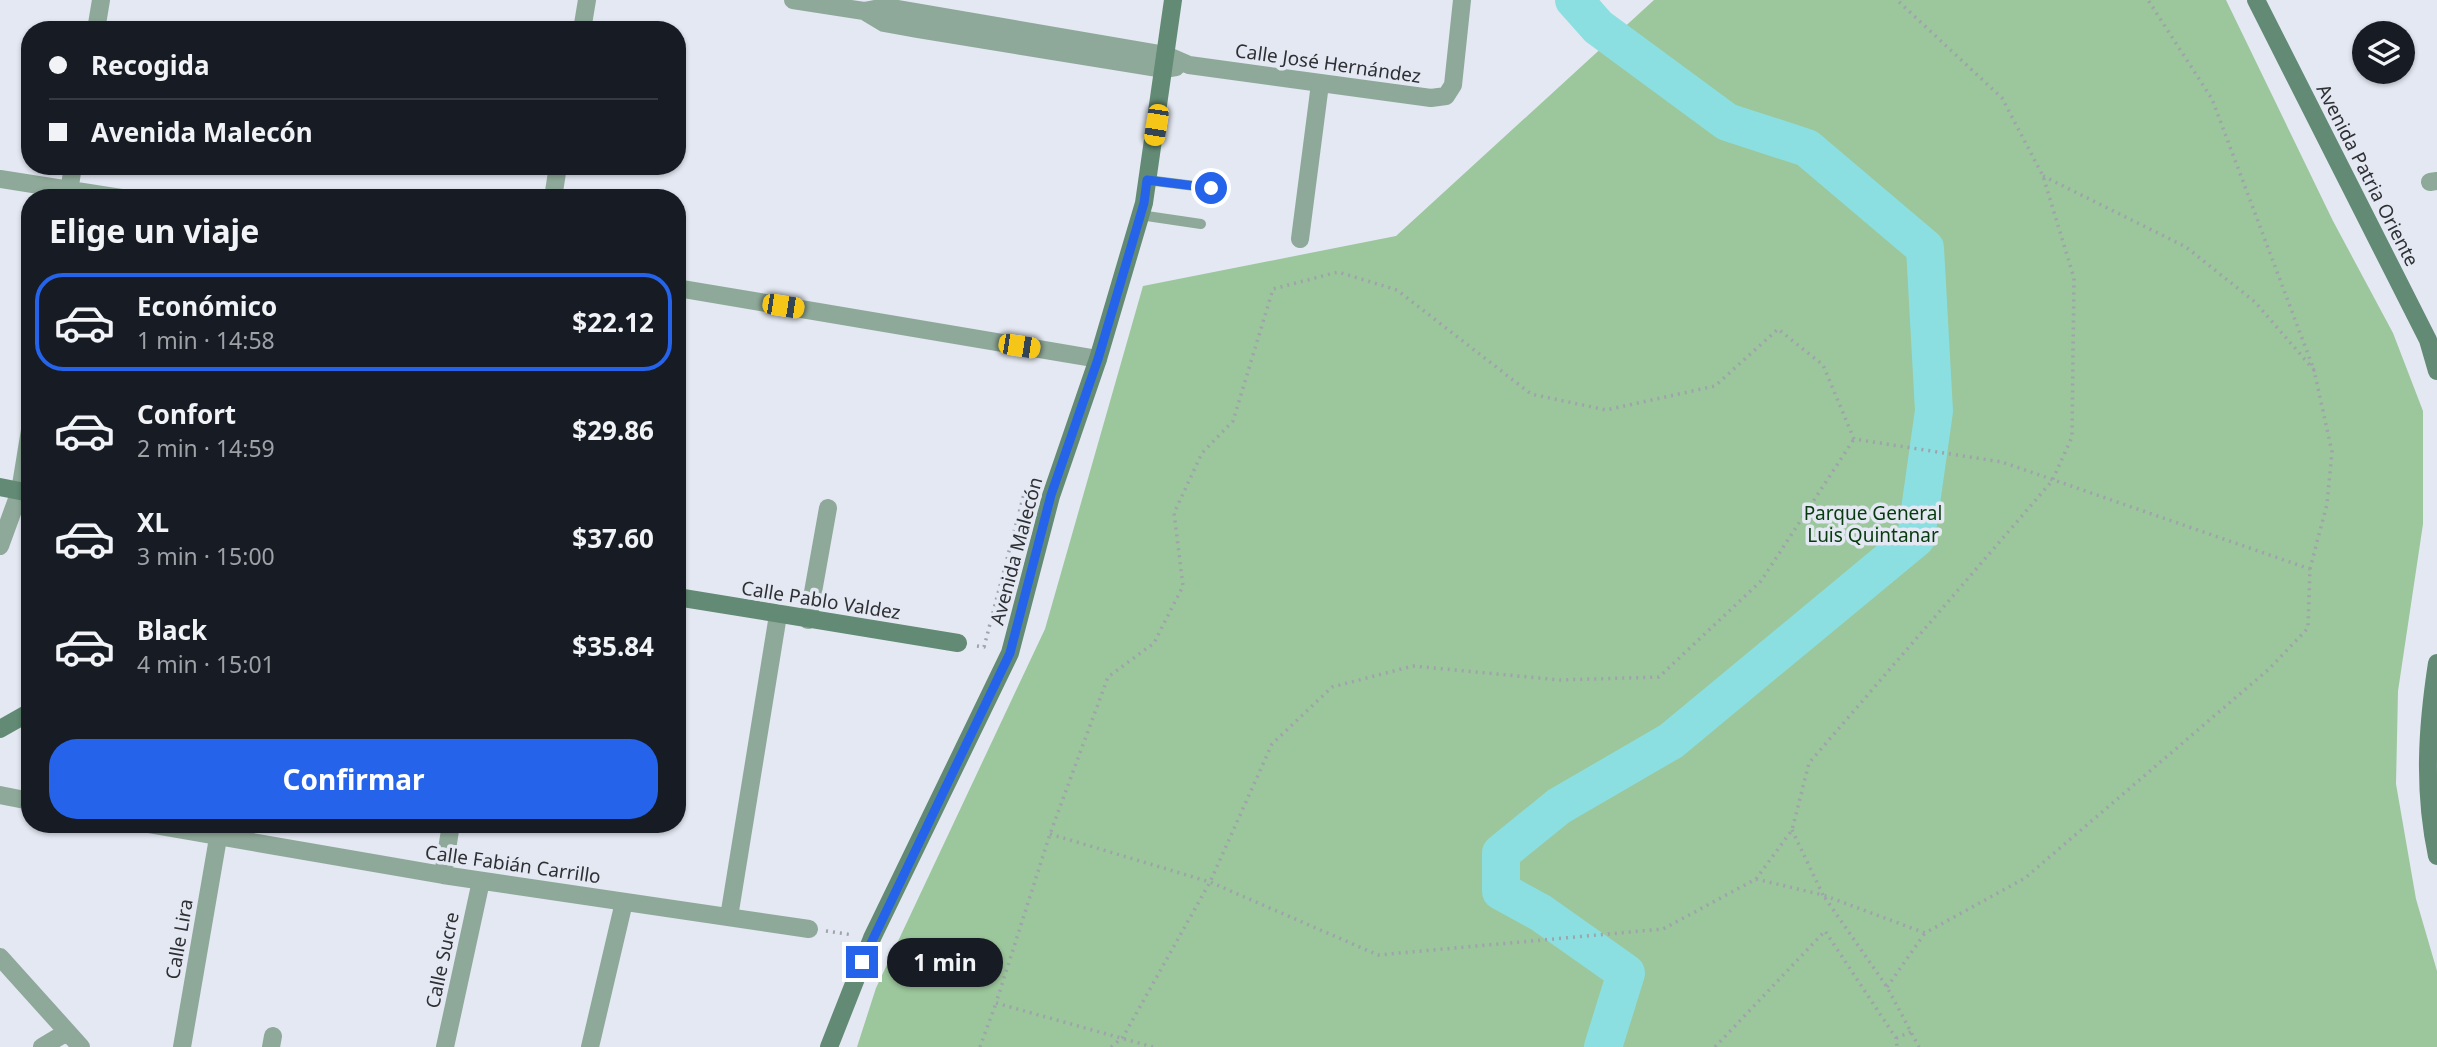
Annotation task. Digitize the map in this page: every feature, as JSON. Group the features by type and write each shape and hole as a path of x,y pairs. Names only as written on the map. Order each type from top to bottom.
{"main road":[{"name":"Avenida Malecón","path":"829,1043 872,938 1010,653 1051,495 1098,359 1140,215 1174,0"},
{"name":"Avenida Patria Oriente","path":"2256,0 2428,340 2437,371"},
{"path":"0,487 21,491"},
{"name":"Calle Pablo Valdez","path":"686,599 958,643"},
{"path":"2437,663 2426,754 2428,800 2437,856"},
{"path":"0,729 21,717"}],"street":[{"path":"98,21 101,0"},
{"path":"584,21 587,0"},
{"name":"Calle José Hernández","path":"793,0 864,11 886,10 1165,62 1432,98 1446,96 1453,85 1462,0"},
{"path":"1300,239 1320,84"},
{"path":"0,179 45,189"},
{"path":"686,290 1098,359"},
{"path":"0,546 21,501"},
{"path":"808,620 828,508"},
{"path":"729,917 778,615"},
{"path":"0,795 21,799"},
{"name":"Calle Fabián Carrillo","path":"193,833 443,876 809,929"},
{"path":"443,876 450,833"},
{"name":"Calle Lira","path":"182,1047 218,838"},
{"name":"Calle Sucre","path":"445,1047 481,881"},
{"path":"590,1047 624,902"},
{"path":"0,957 81,1047"},
{"path":"42,1047 67,1032"}],"lane":[{"path":"1147,180 1211,188"},
{"path":"1140,215 1201,224"}],"path":[{"path":"1050,834 1210,882 1378,955 1662,929 1756,879 1792,830 1809,763 2052,481 2072,437 2074,278 2043,176 2002,98 1897,0"},
{"path":"1887,987 1925,933 2025,878 2269,669 2308,628 2310,569 2327,504 2332,452 2314,370 2212,99 2148,0"},
{"path":"2043,176 2186,247 2255,302 2314,370"},
{"path":"980,1047 1050,834 1108,677 1154,643 1183,586 1174,513 1202,453 1233,421 1273,289 1338,272 1397,290 1531,394 1606,410 1714,386 1778,329 1824,365 1854,439"},
{"path":"1854,439 2002,463 2310,569"},
{"path":"1111,1047 1123,1037 1210,882 1272,744 1332,687 1413,666 1560,680 1659,677 1761,581 1854,439"},
{"path":"958,643 984,647 1025,490 1051,495"},
{"path":"1792,830 1823,895 1887,987 1919,1047"},
{"path":"1756,879 1823,895 1925,933"},
{"path":"809,929 872,938"},
{"path":"1716,1047 1825,931 1896,1038 1897,1047"},
{"path":"996,1003 1153,1047"},
{"path":"1896,1038 1912,1032"}],"green space":[{"name":"Parque General Luis Quintanar","path":"1654,0 2226,0 2333,221 2393,333 2423,411 2423,524 2398,691 2396,784 2416,899 2437,971 2437,1047 857,1047 876,988 1045,629 1143,286 1396,236"}],"waterway":[{"path":"1574,0 1598,27 1727,122 1807,148 1925,248 1934,411 1916,538 1671,741 1559,806 1501,853 1501,891 1541,913 1626,973 1603,1047"}],"route":[{"path":"862,962 1010,653 1051,495 1098,359 1144,203 1147,180 1211,188"}]}
